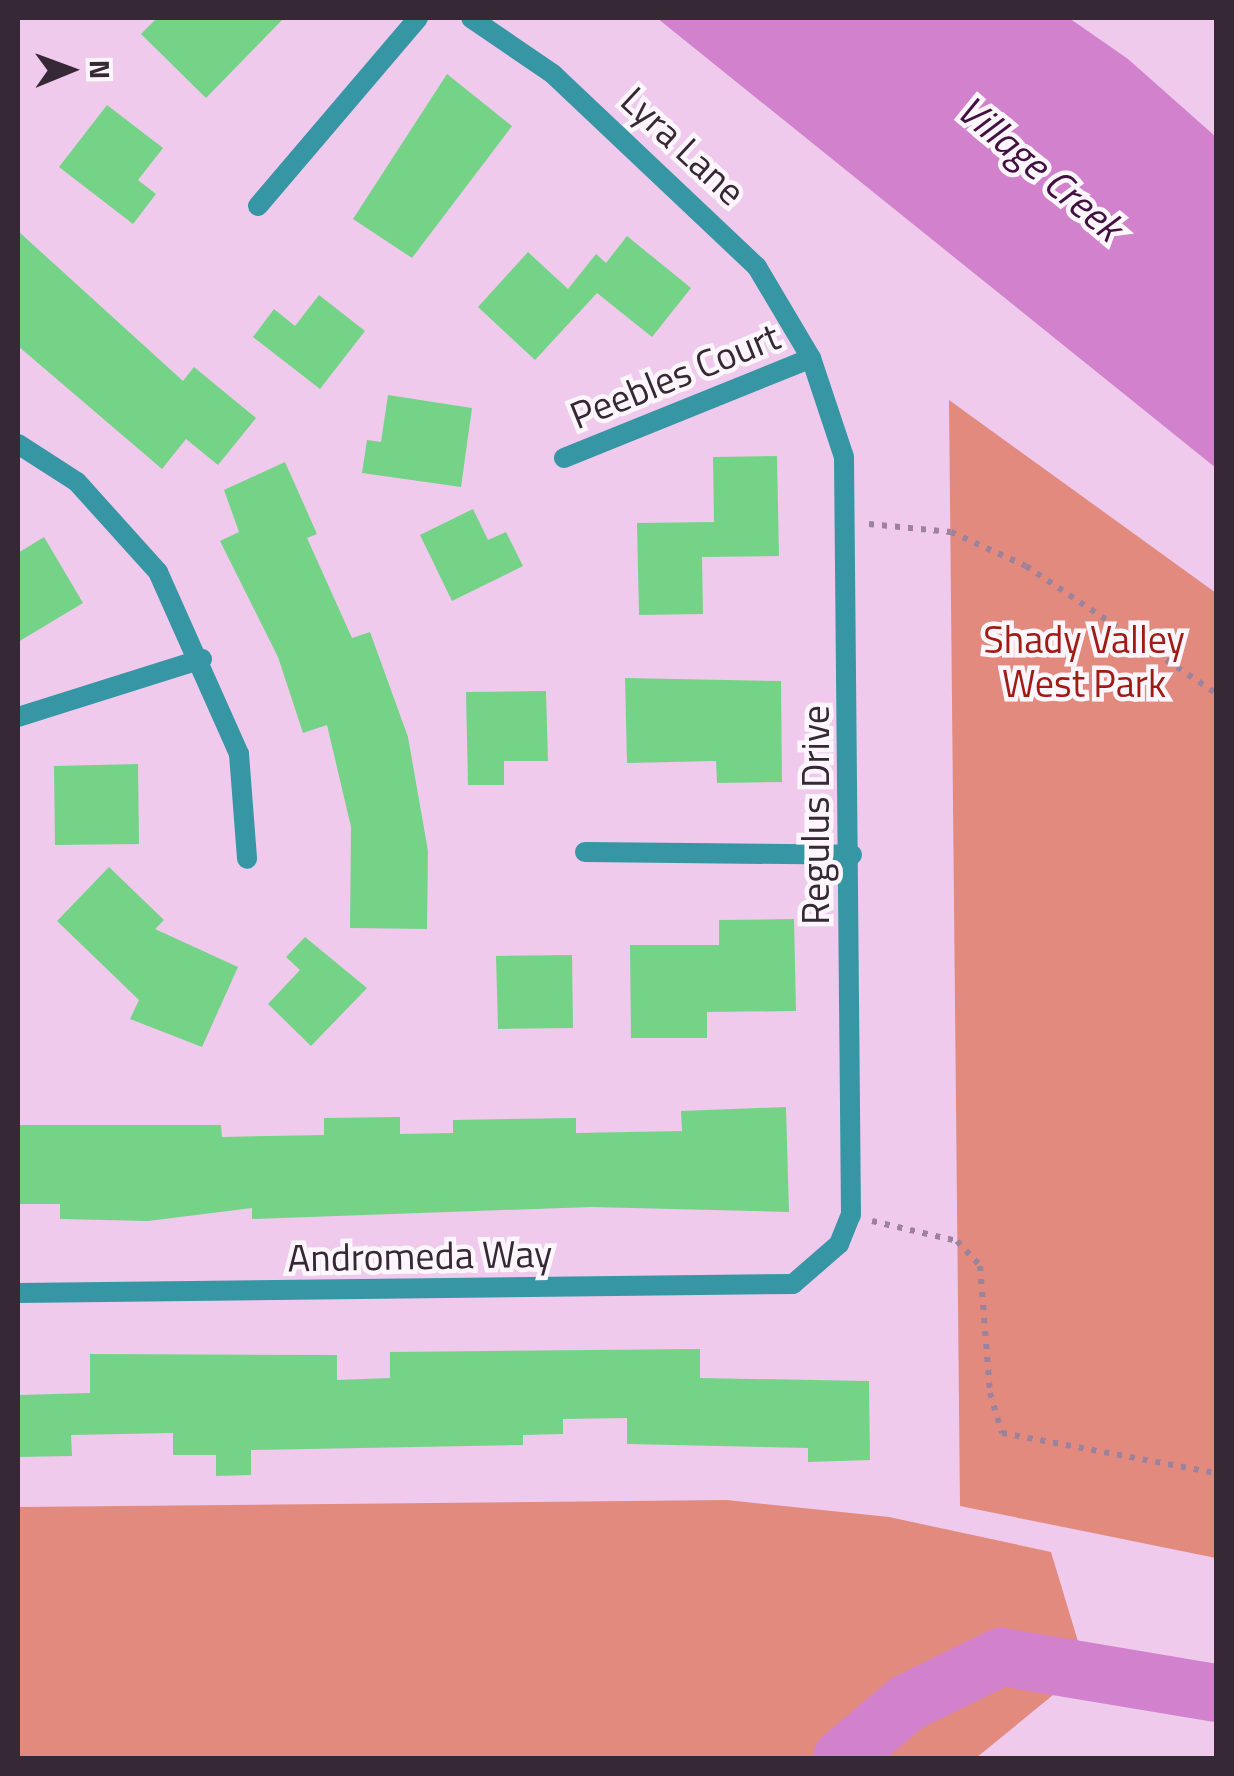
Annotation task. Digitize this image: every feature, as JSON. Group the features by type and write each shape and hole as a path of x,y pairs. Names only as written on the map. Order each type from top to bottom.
{"street":[{"path":"258,206 418,18"},
{"name":"Lyra Lane","path":"471,18 553,74 668,175 757,267 811,358"},
{"name":"Peebles Court","path":"564,458 811,358"},
{"name":"Regulus Drive","path":"811,358 844,457 852,855 852,1215"},
{"path":"18,444 77,482 158,572 202,658 240,754 247,859"},
{"path":"18,718 202,658"},
{"path":"585,852 852,855"},
{"name":"Andromeda Way","path":"18,1293 763,1286 819,1267 852,1215"}],"path":[{"path":"868,524 951,532 1026,566 1216,694"},
{"path":"852,1215 957,1241 980,1266 990,1393 1002,1432 1216,1473"}],"green space":[{"name":"Shady Valley West Park","path":"949,400 1216,593 1216,1558 960,1506"},
{"path":"727,1500 889,1517 1051,1552 1086,1668 976,1758 18,1758 18,1507"}],"water":[{"name":"Village Creek","path":"657,18 1069,18 1128,59 1216,137 1216,468"}],"building":[{"path":"157,18 284,18 206,98 141,34"},
{"path":"447,74 512,126 412,258 353,219"},
{"path":"107,105 163,148 138,180 156,194 133,224 59,167"},
{"path":"18,231 183,381 194,367 256,418 218,465 186,439 162,469 18,346"},
{"path":"627,236 691,288 652,337 597,293 535,360 478,307 528,252 568,289 596,254 606,263"},
{"path":"319,295 365,331 320,389 253,337 274,309 295,326"},
{"path":"388,395 472,408 461,487 362,473 367,440 381,442"},
{"path":"777,456 779,556 702,557 703,614 639,615 637,523 714,522 713,457"},
{"path":"285,462 317,534 307,538 352,638 370,632 408,737 428,851 427,929 350,928 351,827 327,725 303,733 278,657 220,541 239,532 224,490"},
{"path":"473,509 488,540 506,532 523,566 452,601 420,535"},
{"path":"44,537 83,603 18,642 18,553"},
{"path":"625,678 781,681 782,782 717,783 716,761 627,763"},
{"path":"546,691 548,761 504,761 504,785 468,785 466,692"},
{"path":"138,764 139,844 55,845 54,766"},
{"path":"109,867 164,920 155,929 238,967 202,1047 130,1019 139,1000 57,921"},
{"path":"794,919 796,1011 707,1012 707,1038 631,1038 630,945 719,945 719,920"},
{"path":"305,937 367,988 311,1046 268,1004 300,970 286,957"},
{"path":"572,955 573,1028 498,1029 496,956"},
{"path":"786,1107 789,1212 591,1207 252,1219 252,1208 148,1221 60,1219 60,1204 18,1204 18,1125 221,1125 222,1137 324,1135 324,1118 400,1117 400,1134 453,1133 453,1120 576,1118 576,1133 682,1131 681,1111"},
{"path":"700,1349 700,1378 869,1381 870,1460 808,1462 808,1448 627,1444 627,1418 563,1419 563,1434 523,1435 523,1445 251,1450 251,1475 216,1476 216,1455 173,1455 173,1433 71,1435 72,1456 18,1457 18,1395 90,1393 90,1354 337,1355 337,1380 390,1378 390,1352"}],"waterway":[{"path":"842,1758 907,1703 1001,1657 1216,1693"}]}
